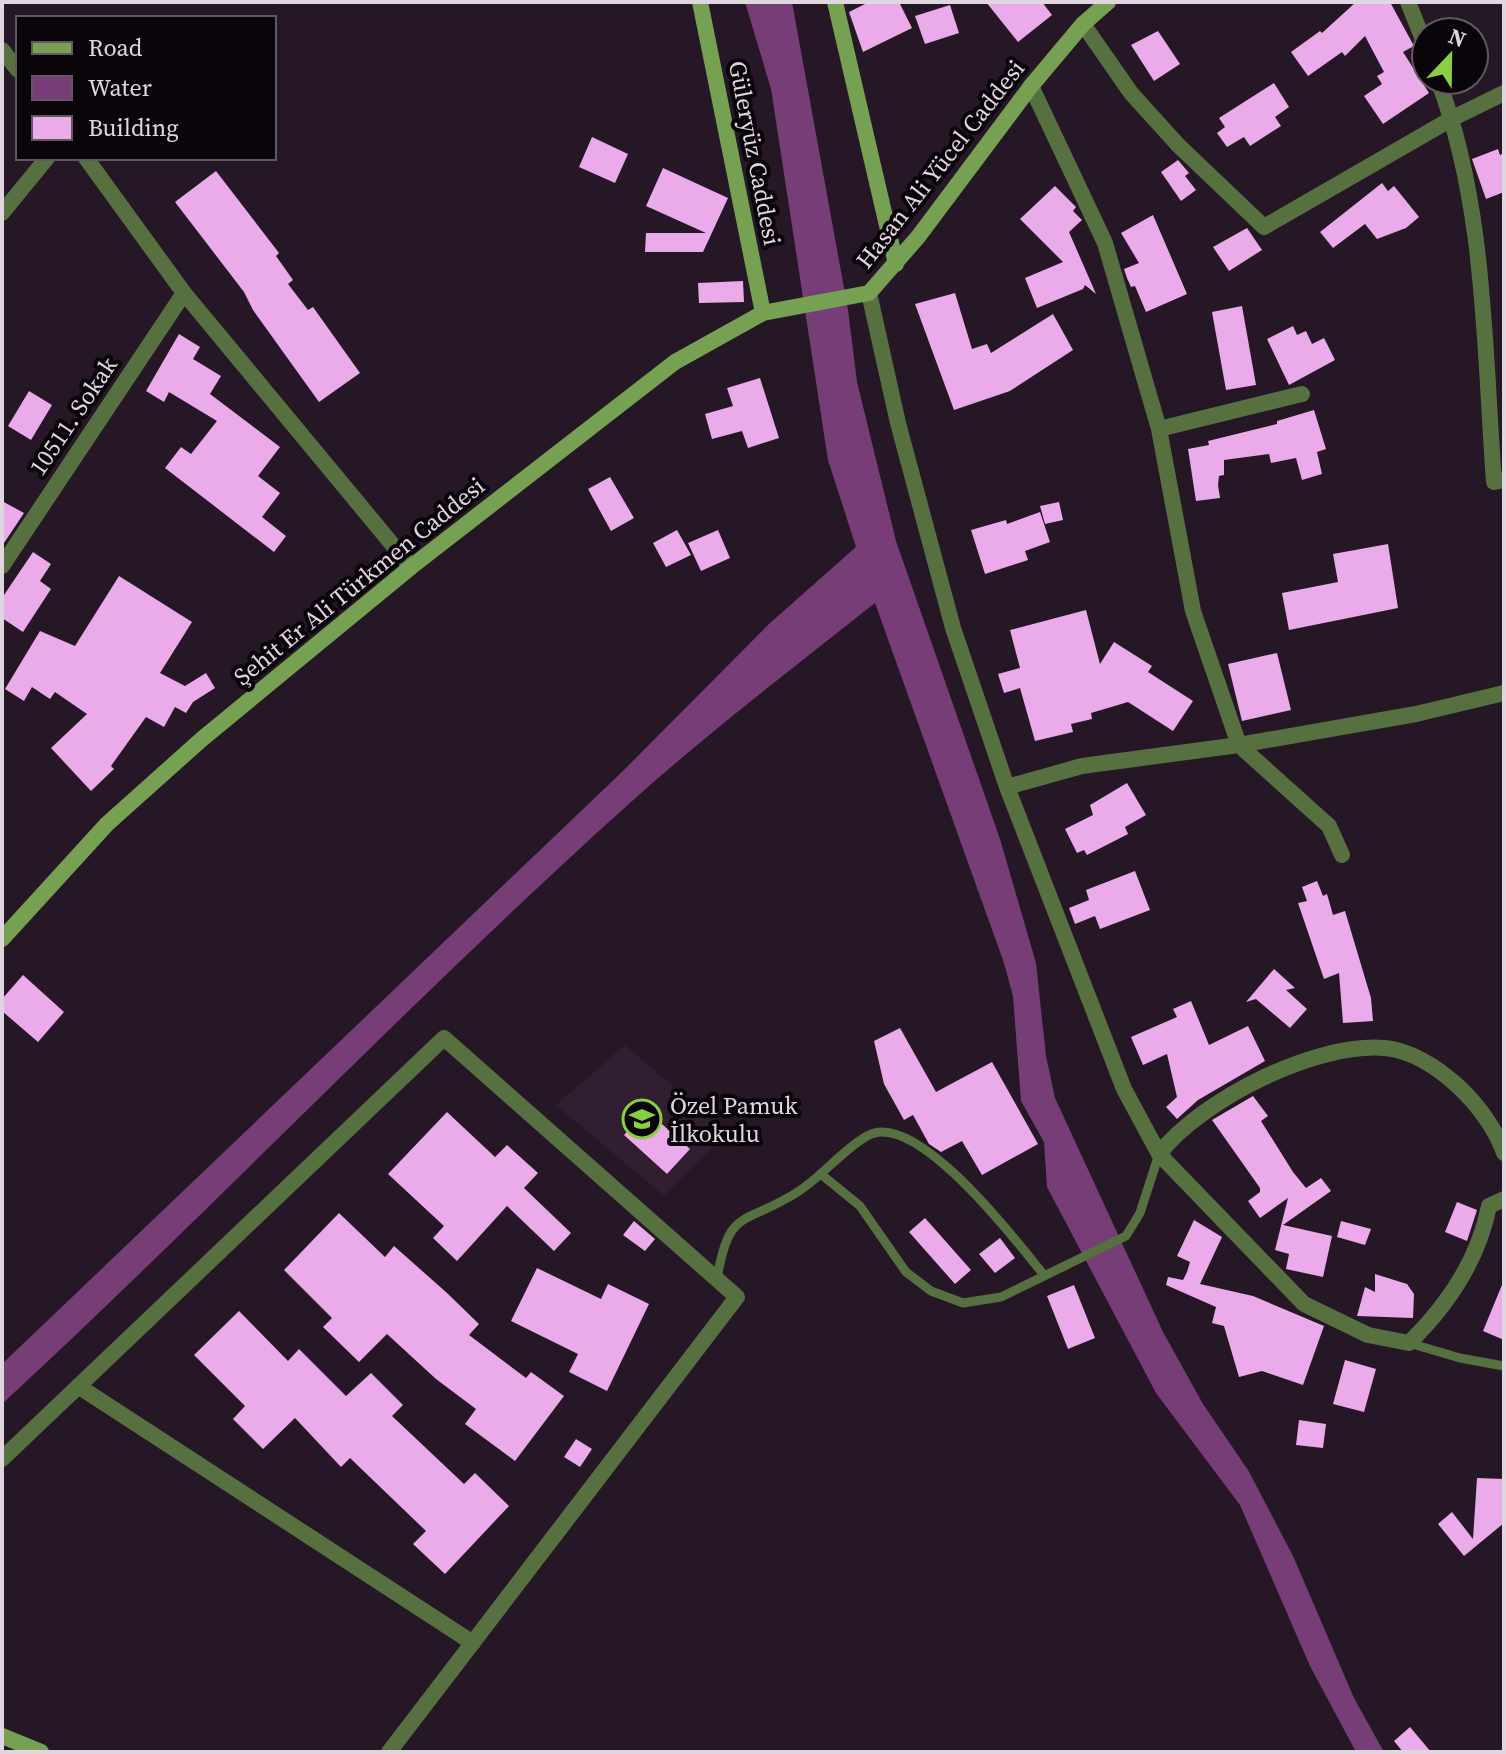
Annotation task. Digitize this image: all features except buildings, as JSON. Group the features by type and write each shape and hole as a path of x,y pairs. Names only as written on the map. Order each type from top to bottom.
{"street":[{"name":"Güleryüz Caddesi","path":"700,2 763,313"},
{"path":"835,2 896,264"},
{"name":"Hasan Ali Yücel Caddesi","path":"783,307 869,293 896,264 1031,86 1083,24 1108,2"},
{"path":"1083,24 1131,93 1178,145 1264,227 1453,118 1504,93"},
{"path":"2,50 16,68"},
{"path":"1031,86 1105,243 1159,429 1193,611 1239,745 1329,826 1342,855"},
{"path":"1444,96 1453,118 1475,222 1494,482 1504,480"},
{"path":"2,213 45,160"},
{"path":"87,160 184,293 411,567"},
{"name":"10511. Sokak","path":"2,566 184,293"},
{"path":"869,293 898,423 953,628 1007,787 1124,1089 1159,1154 1304,1304 1368,1335 1409,1343 1436,1317 1463,1277 1484,1229 1489,1206 1504,1199"},
{"name":"Şehit Er Ali Türkmen Caddesi","path":"2,939 107,824 202,739 411,567 675,362 763,313 783,307"},
{"path":"1159,429 1302,394"},
{"path":"1007,787 1082,766 1239,745 1416,714 1504,693"},
{"path":"2,1459 444,1038 737,1297 389,1752"},
{"path":"1159,1154 1177,1131 1235,1093 1304,1063 1347,1049 1388,1048 1429,1065 1465,1090 1498,1134 1504,1153"},
{"path":"78,1386 473,1643"},
{"path":"2,1736 41,1752"}],"lane":[{"path":"717,1279 723,1242 740,1220 783,1201 822,1175 869,1134 908,1136 978,1196 1044,1275"},
{"path":"822,1175 860,1206 906,1272 931,1291 963,1303 1001,1297 1126,1236 1140,1213 1159,1154"},
{"path":"1409,1343 1460,1358 1504,1366"}],"shaded area":[{"name":"Özel Pamuk İlkokulu","path":"625,1045 727,1133 664,1196 556,1105"}],"water":[{"path":"745,2 792,2 848,310 857,382 896,541 1000,839 1036,963 1046,1056 1055,1098 1163,1332 1203,1404 1248,1470 1293,1556 1354,1698 1384,1752 1356,1752 1310,1666 1240,1505 1156,1393 1047,1187 1044,1142 1021,1101 1013,996 1004,963 875,603 690,751 551,875 2,1404 2,1364 624,770 770,623 856,547 828,460 771,89"}],"place":[{"name":"Özel Pamuk İlkokulu","path":"642,1119"}]}
